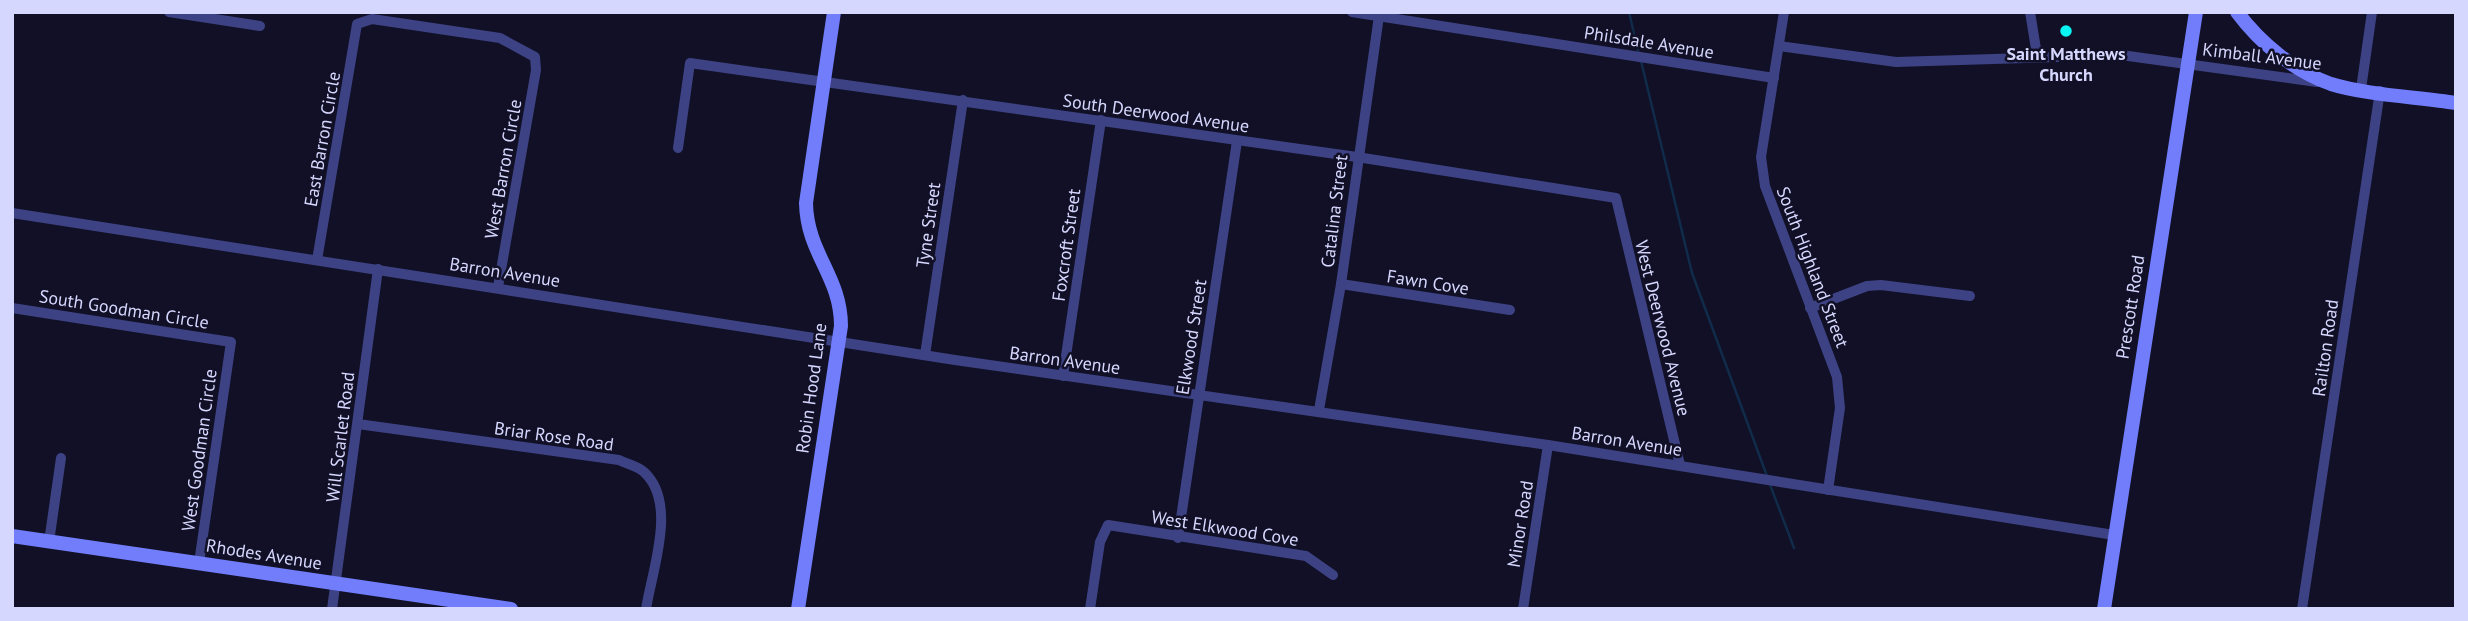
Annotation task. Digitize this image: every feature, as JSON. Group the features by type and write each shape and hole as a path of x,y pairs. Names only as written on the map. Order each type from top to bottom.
{"main road":[{"name":"Robin Hood Lane","path":"798,609 839,342 838,295 807,228 806,203 834,12"},
{"name":"Prescott Road","path":"2104,609 2196,12"},
{"name":"Kimball Avenue","path":"2237,12 2250,30 2281,58 2331,84 2456,103"},
{"name":"Rhodes Avenue","path":"12,536 511,609"}],"street":[{"path":"169,12 260,26"},
{"name":"Philsdale Avenue","path":"1352,12 1774,78"},
{"name":"South Highland Street","path":"1784,12 1761,157 1765,186 1837,377 1840,408 1828,490"},
{"path":"2029,12 2037,55"},
{"path":"2361,89 2372,12"},
{"name":"Catalina Street","path":"1319,410 1341,284 1379,16"},
{"name":"West Barron Circle","path":"357,24 372,19 500,38 536,57 536,70 498,287"},
{"name":"East Barron Circle","path":"317,260 357,24"},
{"path":"1779,47 1896,62 2037,55 2121,55 2188,66"},
{"name":"South Deerwood Avenue","path":"678,148 690,62 1357,157 1616,198"},
{"name":"Kimball Avenue","path":"2188,66 2331,84"},
{"name":"Railton Road","path":"2302,609 2380,92"},
{"name":"Tyne Street","path":"925,355 963,100"},
{"name":"Foxcroft Street","path":"1063,376 1101,120"},
{"name":"Elkwood Street","path":"1178,538 1237,141"},
{"name":"West Deerwood Avenue","path":"1616,198 1680,466"},
{"name":"Barron Avenue","path":"12,213 1063,376 1319,410 1548,445 2114,535"},
{"name":"Will Scarlet Road","path":"332,609 378,269"},
{"name":"Fawn Cove","path":"1341,284 1510,310"},
{"path":"1810,307 1867,286 1881,285 1970,296"},
{"name":"South Goodman Circle","path":"12,308 231,342"},
{"name":"West Goodman Circle","path":"199,563 231,342"},
{"name":"Briar Rose Road","path":"358,424 620,460 643,471 659,492 660,523 646,609"},
{"name":"Minor Road","path":"1523,609 1548,445"},
{"path":"49,542 61,458"},
{"name":"West Elkwood Cove","path":"1090,609 1100,542 1108,525 1306,556 1333,575"}],"waterway":[{"path":"1629,12 1639,55"},
{"path":"1641,61 1692,273 1767,476"},
{"path":"1769,482 1794,548"}],"place":[{"name":"Saint Matthews Church","path":"2066,31"}]}
